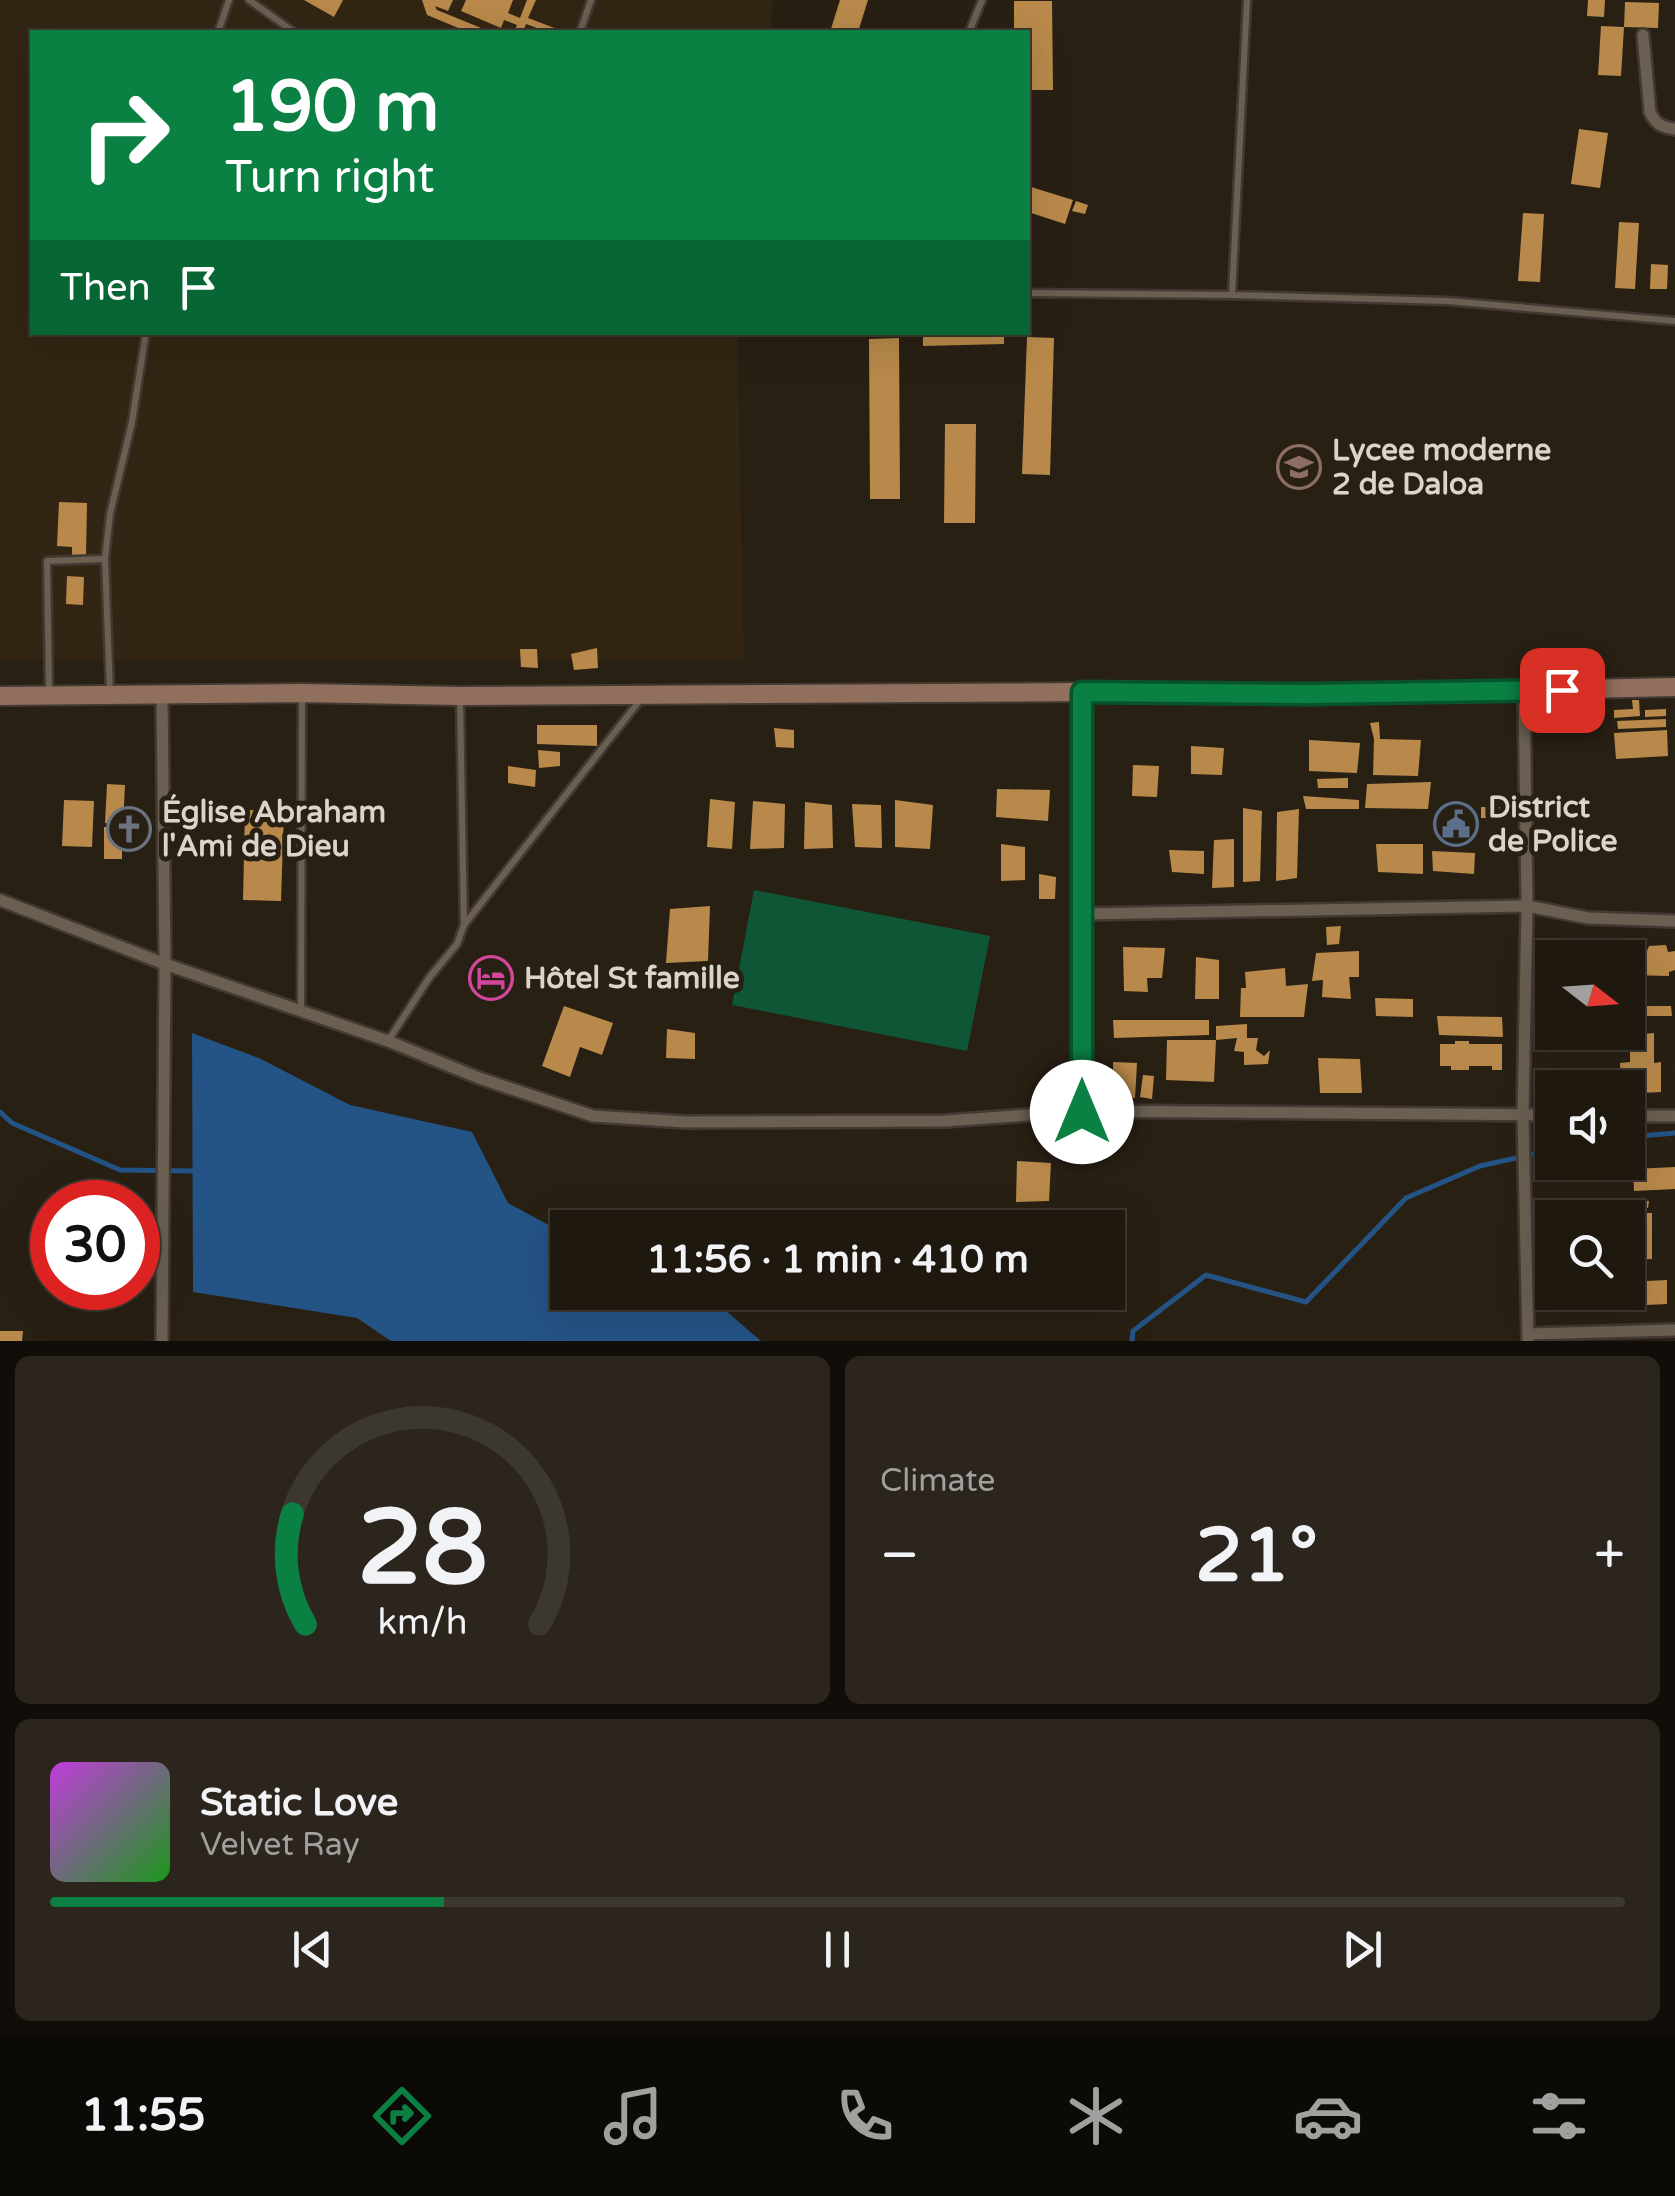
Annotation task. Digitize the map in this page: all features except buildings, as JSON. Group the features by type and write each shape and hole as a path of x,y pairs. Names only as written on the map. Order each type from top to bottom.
{"street":[{"path":"1643,35 1650,112 1662,127 1675,129"},
{"path":"0,696 1311,694 1675,688"},
{"path":"1524,691 1527,906 1522,1115 1528,1337 1675,1330"},
{"path":"1082,692 1082,1112"},
{"path":"162,694 162,1341"},
{"path":"0,900 479,1078 608,1118 686,1122 945,1121 1082,1112 1535,1115"},
{"path":"1083,914 1527,906 1588,918 1675,921"},
{"path":"1645,1116 1675,1116"}],"lane":[{"path":"219,30 229,0"},
{"path":"249,0 291,30"},
{"path":"581,30 591,0"},
{"path":"971,30 982,0"},
{"path":"1232,295 1246,0"},
{"path":"1030,293 1448,301 1675,321"},
{"path":"110,694 105,559 110,514 132,422 146,335"},
{"path":"50,697 46,561 105,559"},
{"path":"302,693 302,1012"},
{"path":"388,1041 429,978 457,944 464,925 644,695"},
{"path":"460,696 464,925"}],"shaded area":[{"path":"0,0 772,0 771,30 30,30 30,335 737,335 744,659 0,659"}],"green space":[{"path":"754,890 990,936 967,1051 732,1005"}],"water":[{"path":"192,1033 259,1058 350,1105 472,1132 508,1203 550,1226 550,1310 725,1310 761,1341 391,1341 357,1318 193,1292"}],"waterway":[{"path":"0,1112 12,1123 120,1170 195,1171"},
{"path":"1645,1136 1675,1133"},
{"path":"1132,1341 1133,1331 1206,1275 1306,1302 1406,1198 1480,1166 1535,1154"}],"place":[{"name":"Lycee moderne 2 de Daloa","path":"1299,467"},
{"name":"District de Police","path":"1456,824"},
{"name":"Église Abraham l'Ami de Dieu","path":"129,829"},
{"name":"Hôtel St famille","path":"491,978"}],"route":[{"path":"1082,1112 1082,692 1562,690"}]}
